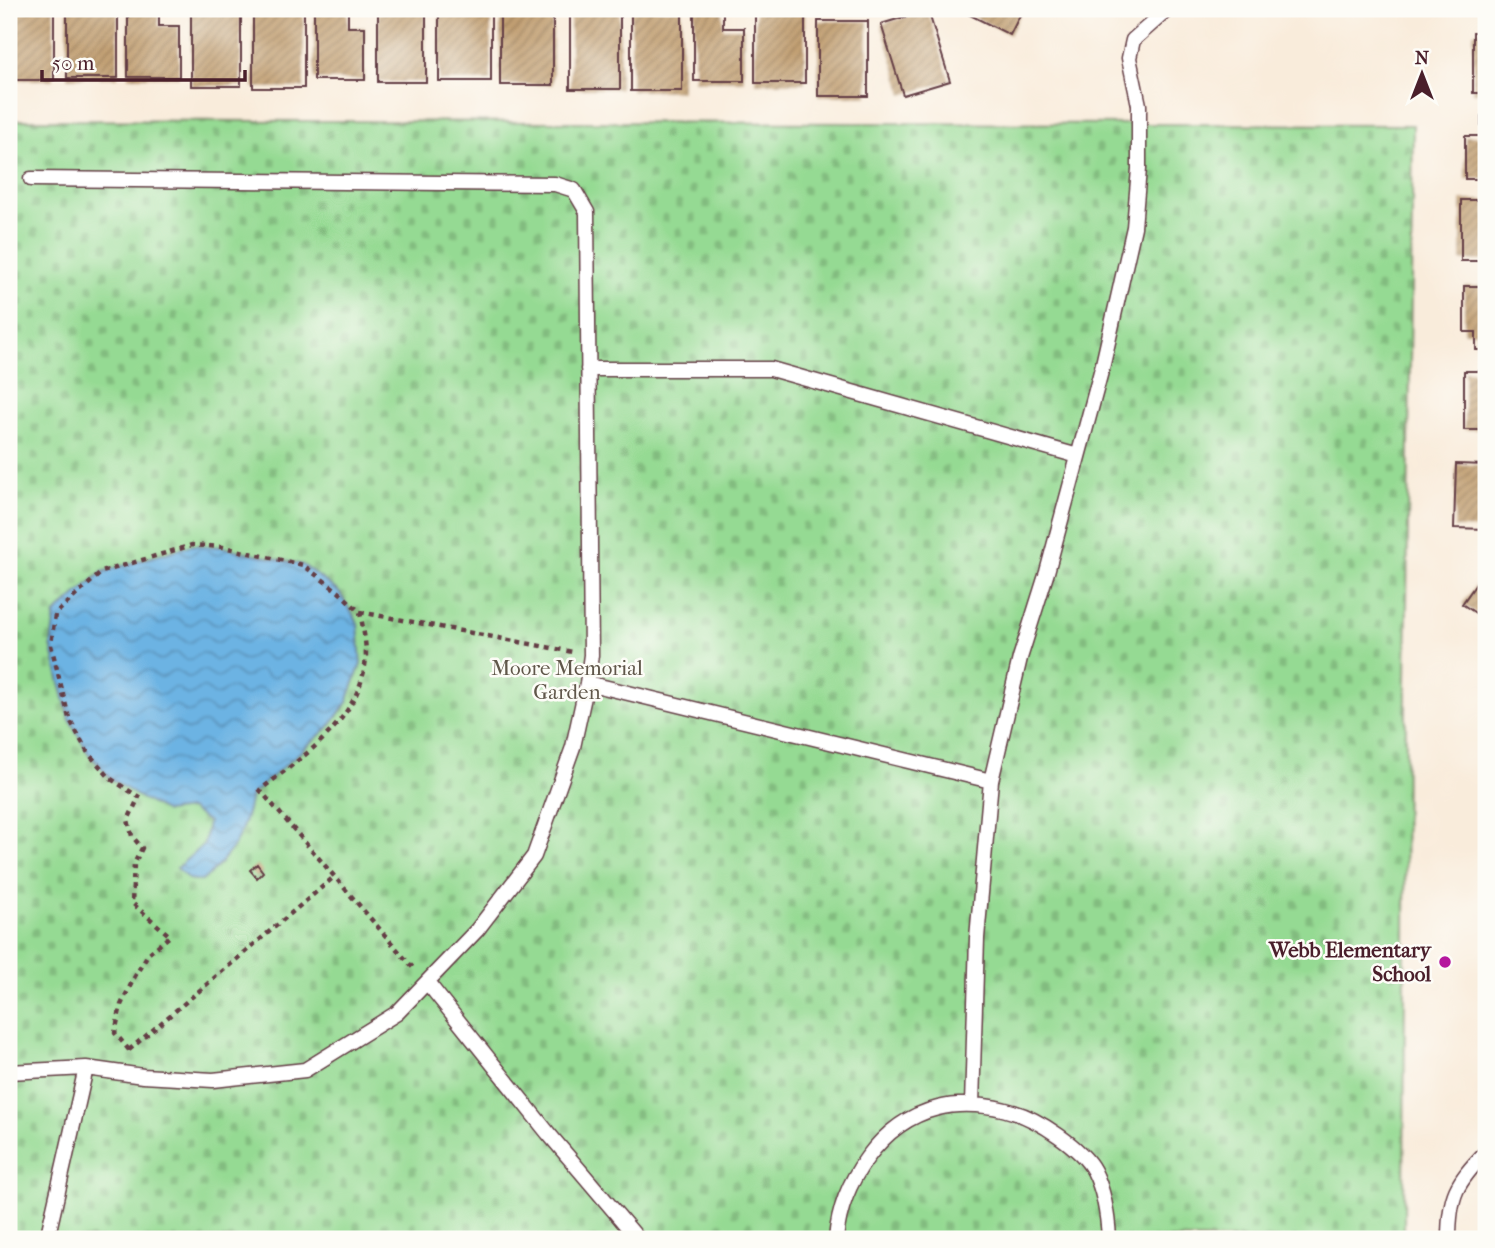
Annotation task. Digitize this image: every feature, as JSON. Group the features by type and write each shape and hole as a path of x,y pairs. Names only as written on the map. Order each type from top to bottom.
{"lane":[{"path":"972,1105 977,937 991,781 1020,658 1103,365 1135,227 1139,105 1129,58 1133,40 1168,9"},
{"path":"9,1072 86,1068 143,1076 213,1080 305,1070 397,1013 477,930 534,856 573,747 591,655 587,212 573,190 555,184 30,179"},
{"path":"588,369 771,369 1078,456"},
{"path":"587,684 991,781"},
{"path":"427,982 548,1133 638,1239"},
{"path":"47,1239 86,1068"},
{"path":"836,1239 837,1221 853,1176 880,1142 908,1120 939,1108 972,1105 1015,1112 1065,1138 1094,1171 1108,1218 1109,1239"},
{"path":"1449,1239 1449,1216 1456,1188 1464,1175 1486,1152"}],"path":[{"path":"129,1050 115,1033 121,1005 148,954 170,936 132,903 134,864 142,848 132,836 128,820 139,797 111,779 88,752 69,718 51,645 55,614 102,572 192,545 223,547 303,565 360,612 591,655"},
{"path":"360,612 366,653 365,666 357,692 347,710 336,726 307,754 260,790 427,982"},
{"path":"104,1071 334,877"}],"green space":[{"name":"Moore Memorial Garden","path":"9,120 1413,125 1406,682 1404,1239 9,1239"}],"water":[{"path":"192,545 223,547 303,565 339,592 358,623 361,664 347,702 330,726 251,795 245,821 235,843 221,863 202,881 188,879 177,868 204,844 208,822 190,809 166,812 111,779 88,753 69,718 51,645 55,614 102,572"}],"building":[{"path":"9,9 54,9 54,80 9,80"},
{"path":"67,9 118,9 118,78 67,78"},
{"path":"128,9 159,9 159,26 179,26 179,77 128,77"},
{"path":"191,9 241,9 241,86 191,86"},
{"path":"253,9 304,9 304,88 253,88"},
{"path":"314,9 348,9 348,27 365,27 365,80 314,80"},
{"path":"378,9 426,9 426,82 378,82"},
{"path":"439,9 491,9 491,81 439,81"},
{"path":"570,9 620,9 620,89 570,89"},
{"path":"631,9 682,9 682,91 631,91"},
{"path":"694,9 723,9 723,28 744,28 744,81 694,81"},
{"path":"755,9 805,9 805,83 755,83"},
{"path":"958,9 1023,9 1010,35"},
{"path":"928,10 950,81 903,95 881,24"},
{"path":"500,12 553,12 553,85 500,85"},
{"path":"818,21 868,21 868,96 818,96"},
{"path":"1473,32 1486,32 1486,93 1473,93"},
{"path":"1481,116 1486,116 1486,179 1465,179 1465,136 1481,136"},
{"path":"1461,200 1486,200 1486,261 1461,261"},
{"path":"1464,286 1486,286 1486,350 1476,350 1476,332 1464,332"},
{"path":"1464,371 1486,371 1486,430 1464,430"},
{"path":"1456,464 1486,465 1486,529 1454,528"},
{"path":"1483,574 1486,577 1486,620 1462,604"},
{"path":"257,864 263,872 257,878 250,870"}],"place":[{"name":"Webb Elementary School","path":"1445,962"}]}
